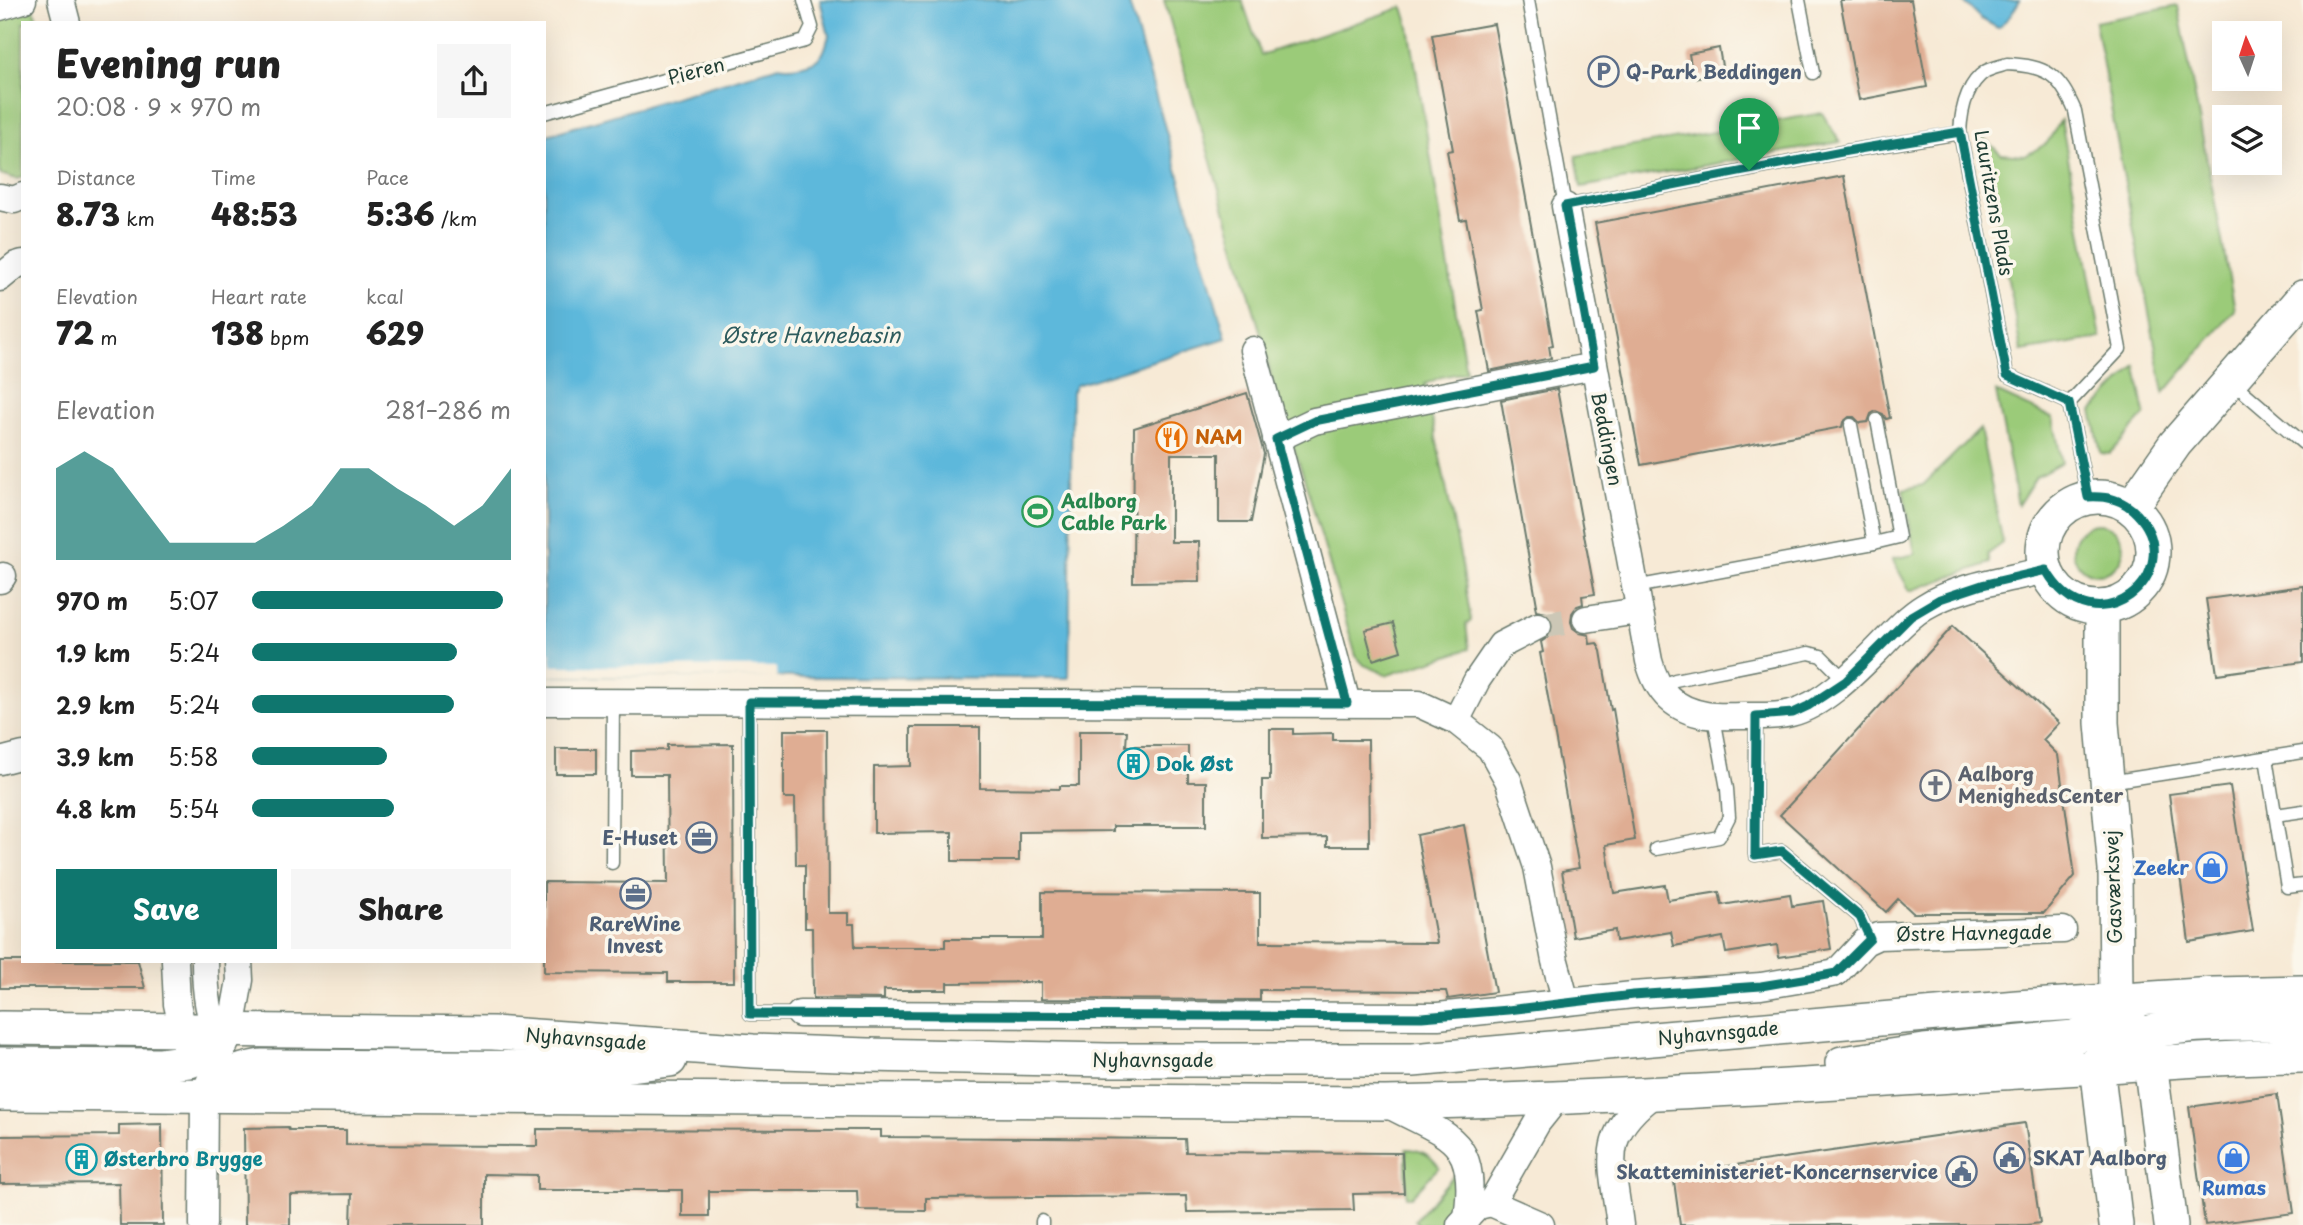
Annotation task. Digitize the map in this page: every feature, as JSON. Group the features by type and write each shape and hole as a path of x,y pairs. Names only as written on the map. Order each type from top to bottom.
{"street":[{"path":"0,7 23,0"},
{"path":"61,0 66,21"},
{"path":"0,197 14,200 21,197"},
{"name":"Beddingen","path":"1565,206 1648,661 1658,688"},
{"path":"0,278 21,264"},
{"path":"2131,507 2175,444 2303,297"},
{"path":"1253,350 1347,703"},
{"path":"1276,439 1314,421 1594,366"},
{"path":"2103,496 2131,507 2144,521 2152,538 2153,556 2148,575 2138,590 2123,601 2102,607 2086,606 2069,599 2055,586 2046,570 2042,552 2046,533 2055,516 2070,504 2088,497 2103,496"},
{"path":"1658,688 1678,706 1694,713 1756,716 1793,713 1846,681 1911,616 1924,607 1982,585 2046,570"},
{"path":"1586,619 1637,599"},
{"name":"Gasværksvej","path":"2097,1066 2116,1001 2115,870 2101,693 2102,607"},
{"path":"1456,721 1477,680 1501,645 1538,626"},
{"path":"546,702 1419,704 1456,721 1490,748 1508,780 1537,867 1555,961 1566,1002"},
{"path":"0,761 21,756"},
{"name":"Østre Havnegade","path":"800,1014 1422,1017 1633,995 1761,986 1821,976 1836,973 1870,939 1878,936 2063,930"},
{"path":"175,963 177,1004 218,1041 263,1091 276,1096"},
{"path":"205,963 207,1005 218,1041"},
{"path":"204,1095 214,1084 218,1041 240,980 239,963"},
{"name":"Nyhavnsgade","path":"0,1028 218,1041 493,1033 753,1051 1095,1060 1413,1060 2017,1007 2214,994 2303,992"},
{"path":"1619,1225 1612,1160 1613,1145 1627,1116 1656,1092 1924,1051 2074,1037 2094,1029 2107,1016 2116,1001 2144,1048 2171,1225"},
{"path":"0,1094 1385,1104 1557,1098 2097,1066 2144,1048 2185,1027 2303,1024"},
{"path":"0,1064 159,1065 190,1061 208,1052 218,1041"},
{"path":"2144,1048 2303,1056"},
{"path":"190,1061 204,1095 203,1225"},
{"path":"2097,1066 2116,1225"},
{"path":"1491,1203 1525,1142 1557,1098"},
{"path":"1385,1104 1444,1134 1455,1142 1464,1154 1469,1167 1463,1221"},
{"path":"1463,1221 1478,1206 1491,1203 1541,1225"}],"lane":[{"name":"Pieren","path":"546,112 805,41 812,27 804,0"},
{"name":"Beddingen","path":"1528,0 1565,206"},
{"path":"1799,0 1813,73"},
{"name":"Lauritzens Plads","path":"2007,64 2030,65 2048,72 2065,88 2075,111 2120,349 2069,403 2007,375 1960,132 1962,110 1971,87 1985,72 2007,64"},
{"path":"1565,206 1960,132"},
{"path":"2230,379 2303,443"},
{"path":"2069,403 2088,497"},
{"path":"1637,599 1899,537 1877,420"},
{"path":"1851,425 1874,543"},
{"path":"1658,688 1675,680 1810,653 1821,656 1846,681"},
{"path":"612,702 612,863"},
{"path":"749,702 750,1014 800,1014"},
{"path":"1656,849 1719,837 1729,817 1727,789 1714,716"},
{"path":"1756,716 1755,855 1782,851 1860,917 1870,939"},
{"path":"2108,782 2303,752"},
{"path":"2266,758 2287,887 2303,885"},
{"path":"2275,815 2303,811"}],"green space":[{"path":"1164,0 1242,0 1261,55 1403,7 1409,27 1466,372 1441,377 1425,384 1462,565 1471,621 1466,624 1469,649 1388,675 1364,665 1356,656 1304,477 1276,398 1263,341"},
{"path":"2178,6 2235,310 2164,393 2095,22"},
{"path":"33,8 38,21 21,21 21,178 17,179 0,174 0,18"},
{"path":"1822,113 1840,142 1581,187 1576,156"},
{"path":"2061,120 2101,338 2021,351 1982,137 2001,154 2025,156 2047,143"},
{"path":"2136,366 2145,415 2110,454 2101,453 2092,411"},
{"path":"1996,392 2053,418 2062,463 2036,477 2018,505"},
{"path":"1980,429 2003,543 1988,554 1990,563 1910,591 1892,559 1915,554 1903,489 1923,485"},
{"path":"2098,524 2116,531 2123,549 2116,567 2098,574 2080,567 2073,549 2080,531"},
{"path":"1406,1149 1424,1154 1439,1167 1411,1197 1406,1197"},
{"path":"1454,1175 1458,1194 1449,1225 1419,1225 1415,1220"}],"water":[{"name":"Østre Havnebasin","path":"820,0 1128,0 1226,338 1076,385 1072,392 1069,678 546,676 546,135 779,66 794,67 805,64 819,58 829,36"},
{"path":"1962,0 2020,0 2011,15 1998,28 1981,19"}],"pier":[{"path":"546,652 550,652 552,666 776,667 777,678 546,676"}],"building":[{"path":"1840,0 1911,0 1927,87 1859,100"},
{"path":"1494,24 1553,345 1549,346 1551,358 1489,371 1478,311 1483,310 1466,219 1460,220 1447,151 1453,150 1432,35"},
{"path":"1719,48 1723,72 1693,78 1689,54"},
{"path":"1844,176 1890,418 1886,419 1876,411 1871,414 1868,422 1860,423 1854,417 1849,417 1842,427 1641,465 1595,223"},
{"path":"1557,389 1595,594 1582,596 1583,604 1577,606 1572,613 1571,622 1573,628 1589,635 1590,644 1597,643 1601,651 1635,840 1606,845 1614,893 1665,885 1668,900 1719,892 1722,905 1790,894 1792,906 1823,901 1831,949 1779,957 1777,945 1726,953 1723,937 1674,946 1671,932 1616,941 1615,930 1573,937 1562,871 1579,868 1540,653 1543,652 1541,642 1551,635 1554,626 1547,613 1536,611 1501,400"},
{"path":"1247,393 1264,454 1251,522 1219,522 1219,454 1171,454 1171,542 1199,542 1200,581 1133,582 1134,428"},
{"path":"2303,586 2303,662 2217,674 2206,599"},
{"path":"1393,623 1401,651 1373,660 1365,630"},
{"name":"Aalborg MenighedsCenter","path":"1953,626 2059,723 2043,740 2058,755 2075,876 2044,913 1913,913 1898,899 1886,912 1780,815"},
{"path":"911,727 980,727 980,788 1060,789 1060,786 1079,786 1079,731 1127,731 1126,746 1188,746 1188,782 1206,782 1206,826 1113,826 1113,831 1019,832 1019,861 952,861 952,832 874,833 874,767 911,766"},
{"path":"1270,729 1293,729 1293,734 1333,733 1333,740 1368,740 1369,846 1327,846 1327,837 1262,838 1262,780 1270,780"},
{"path":"784,730 827,730 828,913 848,913 848,924 854,924 855,947 945,947 945,939 1042,939 1042,892 1260,893 1260,942 1437,943 1417,835 1464,825 1495,992 1448,999 1446,991 1260,990 1260,1000 1041,999 1041,982 947,983 947,990 884,990 884,999 813,998 812,928 805,928 805,865 796,865 795,798 784,798"},
{"name":"E-Huset","path":"733,744 734,982 668,982 668,973 544,972 546,882 668,883 667,775 631,775 631,751 667,750 667,745"},
{"path":"556,749 596,749 596,774 556,774"},
{"path":"2230,786 2253,931 2189,942 2169,794"},
{"path":"0,961 21,961 139,963 145,988 0,988"},
{"path":"2277,1094 2294,1213 2205,1225 2189,1107"},
{"path":"2025,1123 2040,1223 1680,1225 1673,1174"},
{"name":"Østerbro Brygge","path":"162,1124 163,1225 120,1225 119,1183 0,1184 0,1136 119,1135 119,1125"},
{"path":"288,1127 289,1130 346,1130 346,1145 537,1146 537,1129 881,1130 881,1137 1185,1139 1186,1152 1402,1153 1404,1193 1353,1194 1354,1210 1187,1212 1186,1196 926,1198 926,1211 858,1210 857,1191 709,1191 709,1216 682,1216 682,1190 537,1190 537,1175 484,1174 484,1225 351,1225 352,1194 290,1195 290,1225 245,1225 244,1128"}],"tunnel":[{"path":"1538,626 1586,619"}],"place":[{"name":"Q-Park Beddingen","path":"1603,72"},
{"name":"NAM","path":"1172,437"},
{"name":"Aalborg Cable Park","path":"1038,512"},
{"name":"Dok Øst","path":"1133,764"},
{"name":"Aalborg MenighedsCenter","path":"1935,785"},
{"name":"E-Huset","path":"701,838"},
{"name":"Zeekr","path":"2212,868"},
{"name":"RareWine Invest","path":"635,893"},
{"name":"Rumas","path":"2234,1157"},
{"name":"SKAT Aalborg","path":"2010,1158"},
{"name":"Østerbro Brygge","path":"81,1159"},
{"name":"Skatteministeriet-Koncernservice","path":"1961,1172"}],"route":[{"path":"1960,132 2007,375 2069,403 2088,497 2103,496 2131,507 2144,521 2152,538 2153,556 2148,575 2138,590 2123,601 2102,607 2086,606 2069,599 2055,586 2046,570 1982,585 1940,599 1911,616 1846,681 1808,706 1793,713 1756,716 1755,855 1782,851 1860,917 1870,939 1836,973 1761,986 1633,995 1422,1017 750,1014 749,702 1347,703 1276,439 1314,421 1594,366 1565,206 1749,170 1960,132"}]}
